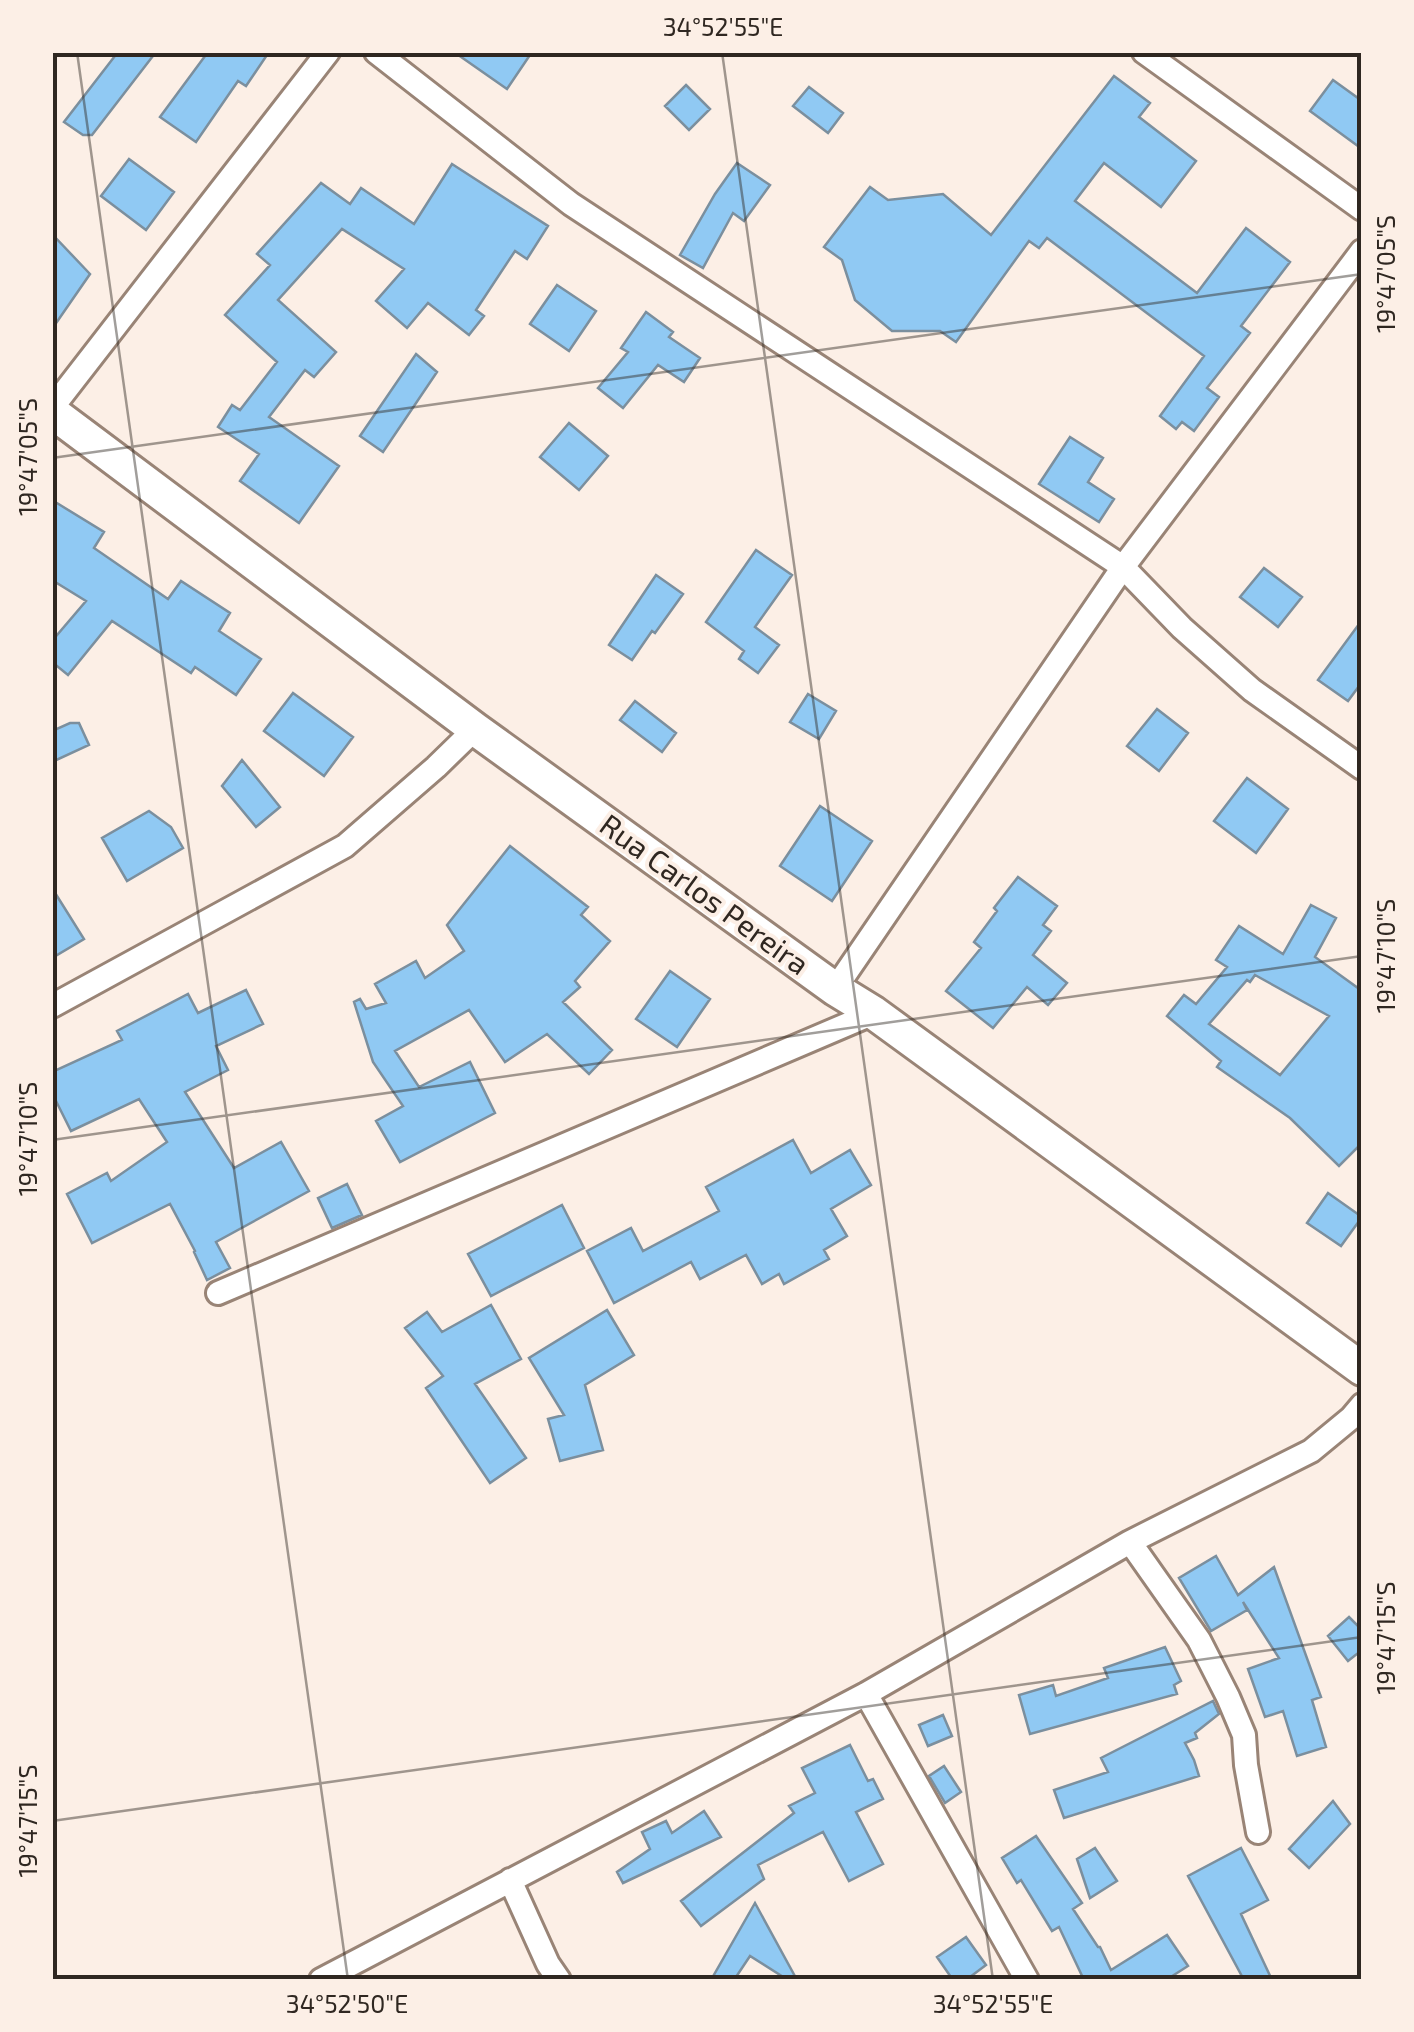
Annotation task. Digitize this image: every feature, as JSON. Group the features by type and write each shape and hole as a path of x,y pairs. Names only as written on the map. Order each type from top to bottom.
{"main road":[{"name":"Rua Carlos Pereira","path":"52,410 475,729 834,989 874,1013 1362,1369"}],"street":[{"path":"52,410 328,52"},
{"path":"376,52 572,204 1124,567 1182,628 1252,690 1362,768"},
{"path":"1144,52 1362,209"},
{"path":"834,989 1124,567 1362,251"},
{"path":"52,1006 345,846 475,729"},
{"path":"218,1293 874,1013"},
{"path":"320,1980 866,1694 1130,1542 1311,1451 1362,1405"},
{"path":"1130,1542 1200,1640 1228,1698 1244,1736 1258,1832"},
{"path":"866,1694 1027,1980"},
{"path":"510,1880 559,1980"}],"building":[{"path":"118,52 156,52 92,135 83,135 64,122"},
{"path":"208,52 269,52 246,86 238,81 196,142 160,117"},
{"path":"454,52 532,52 507,89"},
{"path":"1114,76 1150,103 1139,117 1196,161 1161,207 1104,163 1075,201 1197,293 1246,228 1290,262 1241,326 1250,333 1207,388 1219,397 1194,431 1182,422 1176,429 1160,416 1204,356 1047,238 1039,248 1029,241 956,342 940,331 892,331 855,300 842,260 824,247 870,187 888,200 943,194 991,235"},
{"path":"1333,80 1362,101 1362,149 1310,111"},
{"path":"686,85 710,109 689,130 665,106"},
{"path":"809,87 843,113 828,133 793,106"},
{"path":"129,159 174,192 146,230 101,196"},
{"path":"737,163 770,185 744,221 733,213 703,268 680,255"},
{"path":"452,164 548,226 527,259 515,251 476,310 484,316 469,335 428,303 407,328 376,301 404,269 342,229 278,300 336,352 314,377 305,370 269,417 339,466 299,523 240,481 259,454 218,427 232,405 240,410 277,362 225,315 270,265 257,254 321,183 350,204 361,188 414,224"},
{"path":"52,234 90,274 52,329"},
{"path":"557,285 596,311 569,351 530,324"},
{"path":"646,312 673,332 669,337 700,358 684,382 658,365 623,408 598,388 628,352 621,348"},
{"path":"416,354 437,372 383,452 360,436"},
{"path":"569,423 608,456 579,490 540,457"},
{"path":"1070,437 1103,458 1088,482 1114,499 1099,522 1039,484"},
{"path":"52,500 104,532 94,548 168,599 181,581 230,613 219,631 261,659 236,695 195,667 191,673 112,621 68,675 52,662 52,641 86,601 52,580"},
{"path":"756,550 792,575 755,627 779,645 758,673 739,659 744,651 706,622"},
{"path":"1264,568 1302,597 1278,627 1240,597"},
{"path":"656,575 683,594 632,660 609,645"},
{"path":"1362,620 1362,682 1348,701 1318,680"},
{"path":"293,693 353,737 324,776 264,731"},
{"path":"808,694 836,711 819,739 790,722"},
{"path":"635,701 676,733 662,752 620,720"},
{"path":"1157,709 1188,733 1159,771 1127,746"},
{"path":"79,723 89,745 52,762 52,731"},
{"path":"242,760 280,807 256,827 222,786"},
{"path":"1247,778 1288,809 1256,853 1214,821"},
{"path":"820,806 872,841 832,901 780,866"},
{"path":"149,811 171,827 183,848 127,881 102,838"},
{"path":"510,846 588,907 581,915 610,941 575,981 580,987 563,1002 612,1050 589,1074 547,1034 505,1062 469,1010 395,1051 419,1087 470,1062 495,1113 400,1162 376,1121 403,1106 373,1062 354,1002 360,999 366,1009 386,1003 375,984 416,961 425,978 464,951 447,925"},
{"path":"1018,877 1057,906 1043,925 1051,931 1033,955 1067,983 1048,1005 1027,987 993,1028 946,991 981,948 974,942"},
{"path":"52,888 84,939 52,958"},
{"path":"1311,905 1336,918 1315,957 1362,991 1362,1143 1339,1166 1290,1118 1217,1067 1221,1061 1167,1016 1184,995 1196,1004 1227,967 1216,960 1239,926 1283,954","holes":["1255,975 1329,1016 1280,1075 1209,1024"]},
{"path":"670,971 710,999 677,1047 636,1019"},
{"path":"246,990 263,1024 216,1046 228,1070 185,1092 234,1168 281,1142 309,1191 216,1242 230,1268 207,1280 170,1204 92,1243 67,1194 107,1173 111,1181 167,1142 139,1099 71,1131 52,1093 52,1072 122,1040 117,1031 188,994 198,1013"},
{"path":"793,1140 811,1173 850,1150 871,1185 831,1209 847,1236 824,1250 829,1259 784,1284 779,1274 762,1284 746,1255 700,1279 691,1262 614,1303 587,1251 631,1228 643,1251 719,1211 706,1187"},
{"path":"347,1184 362,1215 332,1228 318,1198"},
{"path":"1328,1193 1362,1217 1341,1246 1307,1223"},
{"path":"562,1205 584,1248 491,1296 468,1254"},
{"path":"491,1305 521,1359 475,1384 526,1458 490,1483 426,1388 443,1376 405,1328 427,1312 442,1332"},
{"path":"607,1310 634,1355 585,1385 603,1450 560,1461 548,1419 564,1415 529,1358"},
{"path":"1216,1556 1238,1595 1274,1567 1321,1697 1312,1700 1326,1747 1297,1756 1283,1711 1265,1717 1248,1669 1279,1658 1243,1602 1247,1610 1211,1631 1179,1578"},
{"path":"1349,1617 1362,1630 1362,1650 1348,1661 1328,1636"},
{"path":"1165,1647 1181,1681 1174,1685 1177,1694 1030,1734 1019,1695 1053,1685 1056,1696 1108,1678 1104,1668"},
{"path":"1213,1701 1219,1714 1195,1733 1197,1738 1185,1743 1199,1776 1064,1818 1054,1790 1108,1772 1101,1758"},
{"path":"943,1715 952,1736 928,1746 919,1725"},
{"path":"850,1745 868,1781 873,1779 883,1799 856,1812 883,1864 849,1881 823,1832 758,1865 764,1879 701,1926 681,1901 794,1813 789,1806 815,1793 802,1768"},
{"path":"944,1766 961,1792 945,1803 929,1776"},
{"path":"1333,1801 1350,1824 1309,1868 1289,1849"},
{"path":"704,1811 721,1837 623,1883 617,1872 650,1849 642,1832 666,1821 672,1833"},
{"path":"1036,1836 1082,1903 1073,1909 1111,1970 1167,1935 1188,1966 1166,1980 1084,1980 1059,1927 1052,1931 1021,1880 1017,1883 1002,1858"},
{"path":"1095,1848 1117,1881 1090,1898 1077,1859"},
{"path":"1241,1848 1268,1900 1241,1914 1272,1980 1244,1980 1188,1876"},
{"path":"755,1903 797,1980 788,1980 750,1956 734,1980 711,1980"},
{"path":"966,1937 986,1965 966,1980 953,1980 937,1957"}]}
